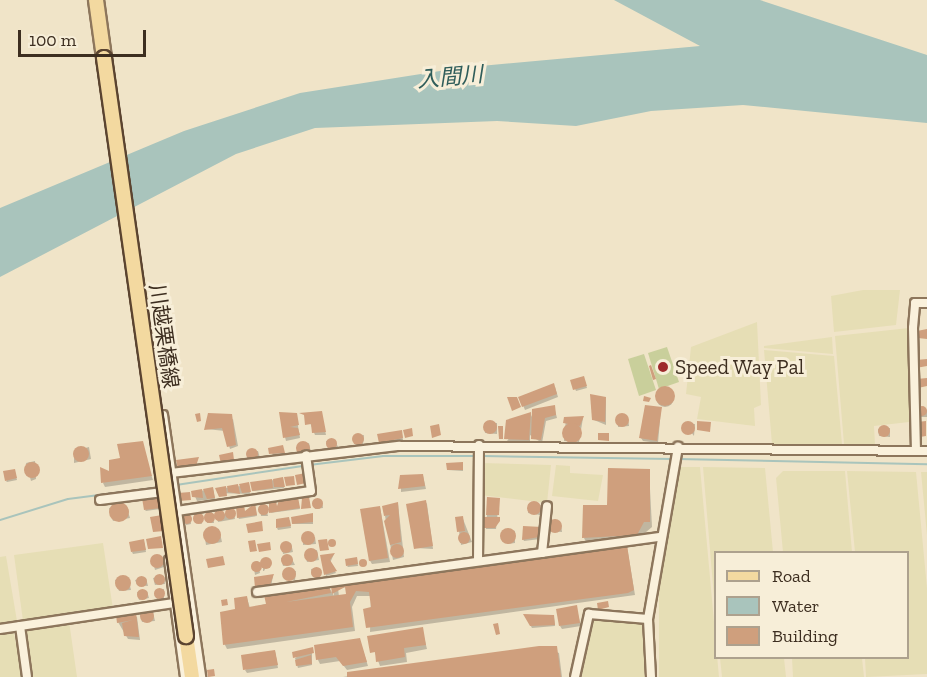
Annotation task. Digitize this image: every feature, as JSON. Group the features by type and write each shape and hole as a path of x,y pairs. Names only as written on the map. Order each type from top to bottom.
{"main road":[{"name":"川越栗橋線","path":"96,0 192,677"}],"street":[{"path":"916,451 913,328 915,303 927,303"},
{"path":"163,415 201,677"},
{"path":"478,561 479,445"},
{"path":"171,473 306,455 399,446 927,451"},
{"path":"651,677 648,618 659,537 678,447"},
{"path":"177,511 311,491 306,455"},
{"path":"100,500 174,490"},
{"path":"542,553 547,506"},
{"path":"180,530 168,552 185,677"},
{"path":"256,592 659,537"},
{"path":"0,629 174,603"},
{"path":"575,677 589,614 648,618"},
{"path":"20,626 27,677"}],"shaded area":[{"path":"863,290 900,290 896,325 834,332 831,296"},
{"path":"757,322 761,405 754,408 755,426 697,419 701,397 686,394 691,347"},
{"path":"909,328 909,422 874,426 875,445 844,444 835,336"},
{"path":"832,337 833,354 764,348 764,346"},
{"path":"764,350 834,356 842,444 772,444"},
{"path":"480,463 551,465 547,503 480,495"},
{"path":"556,465 570,466 570,473 603,475 598,501 552,496"},
{"path":"679,467 700,467 714,622 714,659 717,659 719,677 659,677 659,582"},
{"path":"703,467 765,468 773,551 714,551 714,597"},
{"path":"783,471 845,471 852,551 783,551 776,478"},
{"path":"847,471 916,472 927,588 927,674 866,677 865,659 909,659 909,551 855,551"},
{"path":"921,472 927,472 927,535"},
{"path":"103,543 113,609 23,621 14,555"},
{"path":"6,556 17,621 0,624 0,557"},
{"path":"589,618 642,623 645,677 579,677"},
{"path":"69,621 77,677 33,677 26,628"},
{"path":"13,629 23,677 0,677 0,631"},
{"path":"720,659 784,659 786,677 722,677"},
{"path":"792,659 862,659 864,677 793,677"}],"green space":[{"name":"Speed Way Pal","path":"667,347 679,382 659,389 648,353"},
{"name":"Speed Way Pal","path":"644,354 656,390 639,396 628,359"}],"water":[{"name":"入間川","path":"614,0 760,0 927,55 927,123 743,105 651,111 576,126 497,121 315,128 236,154 0,277 0,208 184,131 300,93 459,68 700,46"}],"building":[{"path":"927,329 927,339 918,338 917,331"},
{"path":"927,359 927,366 916,368 916,360"},
{"path":"651,365 656,379 653,380 649,366"},
{"path":"584,376 587,386 573,390 570,380"},
{"path":"927,378 927,386 918,388 917,379"},
{"path":"554,383 557,394 522,407 518,397"},
{"path":"665,386 672,389 675,396 672,403 665,406 658,403 655,396 658,389"},
{"path":"590,394 606,397 605,422 592,420"},
{"path":"644,396 651,398 649,402 643,401"},
{"path":"507,397 517,397 521,407 512,411"},
{"path":"555,405 556,415 545,418 541,440 531,439 532,409"},
{"path":"645,405 662,407 657,441 639,438"},
{"path":"922,406 926,407 926,415 922,416 918,415 917,411 918,407"},
{"path":"322,411 326,432 312,433 311,424 305,425 304,415 299,413"},
{"path":"279,412 297,413 299,425 290,427 298,428 300,435 283,438"},
{"path":"531,412 529,440 504,439 506,420"},
{"path":"200,413 201,421 197,422 195,414"},
{"path":"208,413 232,414 236,445 227,447 222,428 204,430"},
{"path":"622,413 627,415 629,420 627,425 622,427 617,425 615,420 617,415"},
{"path":"584,416 580,426 563,423 564,417"},
{"path":"487,420 493,420 497,427 493,434 487,434 483,430 483,424"},
{"path":"685,421 691,421 695,428 691,435 685,435 681,431 681,425"},
{"path":"697,421 711,422 710,432 697,430"},
{"path":"926,421 926,436 920,437 917,422"},
{"path":"572,423 579,426 582,433 579,440 572,443 565,440 562,433 565,426"},
{"path":"439,424 441,435 432,438 430,426"},
{"path":"886,425 890,431 886,437 882,437 878,429"},
{"path":"498,426 503,426 503,439 499,439"},
{"path":"412,428 413,436 405,438 403,430"},
{"path":"402,430 403,438 379,443 377,434"},
{"path":"360,433 364,439 360,445 356,445 352,437"},
{"path":"598,433 609,433 609,441 598,440"},
{"path":"331,437 337,443 331,449 325,443"},
{"path":"143,441 152,476 101,483 100,467 109,471 109,460 120,458 117,444"},
{"path":"303,441 308,443 310,448 308,453 303,455 298,453 296,448 298,443"},
{"path":"283,445 285,453 269,454 268,448"},
{"path":"78,446 84,446 89,454 87,460 78,462 73,457 73,451"},
{"path":"254,448 258,454 254,460 250,460 246,452"},
{"path":"233,452 234,460 221,464 219,455"},
{"path":"199,457 196,466 178,469 176,460"},
{"path":"29,462 35,462 40,470 38,476 29,478 24,473 24,467"},
{"path":"463,462 463,470 447,470 446,463"},
{"path":"608,468 650,469 650,522 644,522 637,535 582,538 583,505 607,505"},
{"path":"15,469 17,478 5,481 3,471"},
{"path":"306,473 306,483 297,485 295,475"},
{"path":"423,474 425,486 398,489 400,475"},
{"path":"294,476 295,485 286,486 284,477"},
{"path":"283,477 285,487 274,487 273,479"},
{"path":"272,479 273,488 252,491 250,482"},
{"path":"249,482 251,492 242,493 239,484"},
{"path":"238,484 240,494 228,492 227,486"},
{"path":"226,486 227,496 219,497 215,488"},
{"path":"213,487 215,498 207,499 203,489"},
{"path":"202,489 203,498 192,497 191,491"},
{"path":"190,492 191,500 179,501 178,493"},
{"path":"159,496 161,508 144,510 142,498"},
{"path":"298,497 300,508 269,513 269,501 276,501 277,506 279,500"},
{"path":"309,497 311,508 301,509 302,498"},
{"path":"487,497 500,498 499,515 486,515"},
{"path":"317,498 321,499 321,507 317,508 313,507 312,503 313,499"},
{"path":"426,500 433,546 414,549 406,504"},
{"path":"534,501 539,503 541,508 539,513 534,515 529,513 527,508 529,503"},
{"path":"119,502 126,505 129,512 126,519 119,522 112,519 109,512 112,505"},
{"path":"398,502 401,542 390,545 384,521 390,515 384,516 382,506"},
{"path":"255,503 257,515 237,518 236,506 244,505 245,511"},
{"path":"263,503 269,509 263,515 257,509"},
{"path":"380,506 388,558 369,561 360,509"},
{"path":"230,507 236,513 230,519 224,513"},
{"path":"219,510 223,511 223,519 219,520 215,519 214,515 215,511"},
{"path":"209,511 215,517 209,523 203,517"},
{"path":"198,512 204,518 198,524 192,518"},
{"path":"313,513 313,522 292,524 291,517"},
{"path":"187,514 191,515 191,523 187,524 183,523 182,519 183,515"},
{"path":"162,515 164,531 153,532 150,517"},
{"path":"463,516 465,531 457,532 455,517"},
{"path":"289,517 291,526 276,528 276,519"},
{"path":"482,517 500,517 500,521 495,528 484,528"},
{"path":"555,519 560,521 562,526 560,531 555,533 550,531 548,526 550,521"},
{"path":"262,521 263,531 248,533 246,524"},
{"path":"212,526 218,529 221,535 218,541 212,544 206,541 203,535 206,529"},
{"path":"523,526 542,527 539,537 522,540"},
{"path":"508,528 516,536 508,544 500,536"},
{"path":"308,531 313,533 315,538 313,543 308,545 303,543 301,538 303,533"},
{"path":"466,532 469,533 469,543 462,544 459,543 458,536 459,533"},
{"path":"161,536 163,548 148,549 146,539"},
{"path":"144,539 146,550 131,552 129,542"},
{"path":"327,539 329,550 320,551 318,540"},
{"path":"332,539 336,543 332,547 328,543"},
{"path":"255,540 257,551 250,552 248,541"},
{"path":"288,541 291,542 291,552 284,553 281,552 280,545 281,542"},
{"path":"270,542 271,550 259,552 257,544"},
{"path":"394,544 400,544 404,551 400,558 394,558 390,554 390,548"},
{"path":"627,545 634,590 628,593 366,628 363,609 371,607 369,592 356,591 350,602 353,627 223,645 220,612 235,609 234,598 247,596 249,607 266,604 264,595 329,586 331,593 286,602 346,594 345,587 332,594 331,586"},
{"path":"311,548 316,550 318,555 316,560 311,562 306,560 304,555 306,550"},
{"path":"335,553 330,560 337,571 324,575 320,555"},
{"path":"157,554 162,556 164,561 162,566 157,568 152,566 150,561 152,556"},
{"path":"289,554 292,555 292,565 285,566 282,565 281,558 282,555"},
{"path":"223,556 225,565 208,568 206,559"},
{"path":"268,557 272,563 268,569 264,569 260,561"},
{"path":"357,557 358,564 346,566 345,559"},
{"path":"363,559 367,563 363,567 359,563"},
{"path":"256,560 262,566 256,572 250,566"},
{"path":"316,566 322,572 316,578 310,572"},
{"path":"289,567 294,569 296,574 294,579 289,581 284,579 282,574 284,569"},
{"path":"159,573 165,579 159,585 153,579"},
{"path":"274,574 270,585 255,588 254,577"},
{"path":"123,575 131,583 123,591 115,583"},
{"path":"141,575 147,581 141,587 135,581"},
{"path":"159,587 165,593 159,599 153,593"},
{"path":"142,588 148,594 142,600 136,594"},
{"path":"227,599 228,605 222,606 221,600"},
{"path":"608,601 609,607 598,610 597,603"},
{"path":"577,605 580,623 559,626 556,609"},
{"path":"147,609 152,611 154,616 152,621 147,623 142,621 140,616 142,611"},
{"path":"136,612 139,637 124,636 122,623 133,620 117,623 116,615"},
{"path":"523,614 554,615 555,625 530,626"},
{"path":"498,623 500,634 496,635 493,624"},
{"path":"423,627 426,645 404,648 405,657 376,662 375,652 370,653 367,636"},
{"path":"360,638 367,662 343,666 336,657 316,660 314,645"},
{"path":"539,646 557,646 561,677 347,677 347,672"},
{"path":"313,647 314,653 293,658 292,652"},
{"path":"275,650 278,665 243,670 241,655"},
{"path":"311,655 312,664 296,666 295,660"},
{"path":"214,669 215,676 208,677 207,670"}],"waterway":[{"path":"309,465 383,456 477,456"},
{"path":"483,456 672,459"},
{"path":"678,459 927,464"},
{"path":"176,485 303,466"},
{"path":"0,520 68,499 161,487"}],"place":[{"name":"Speed Way Pal","path":"663,367"}]}
